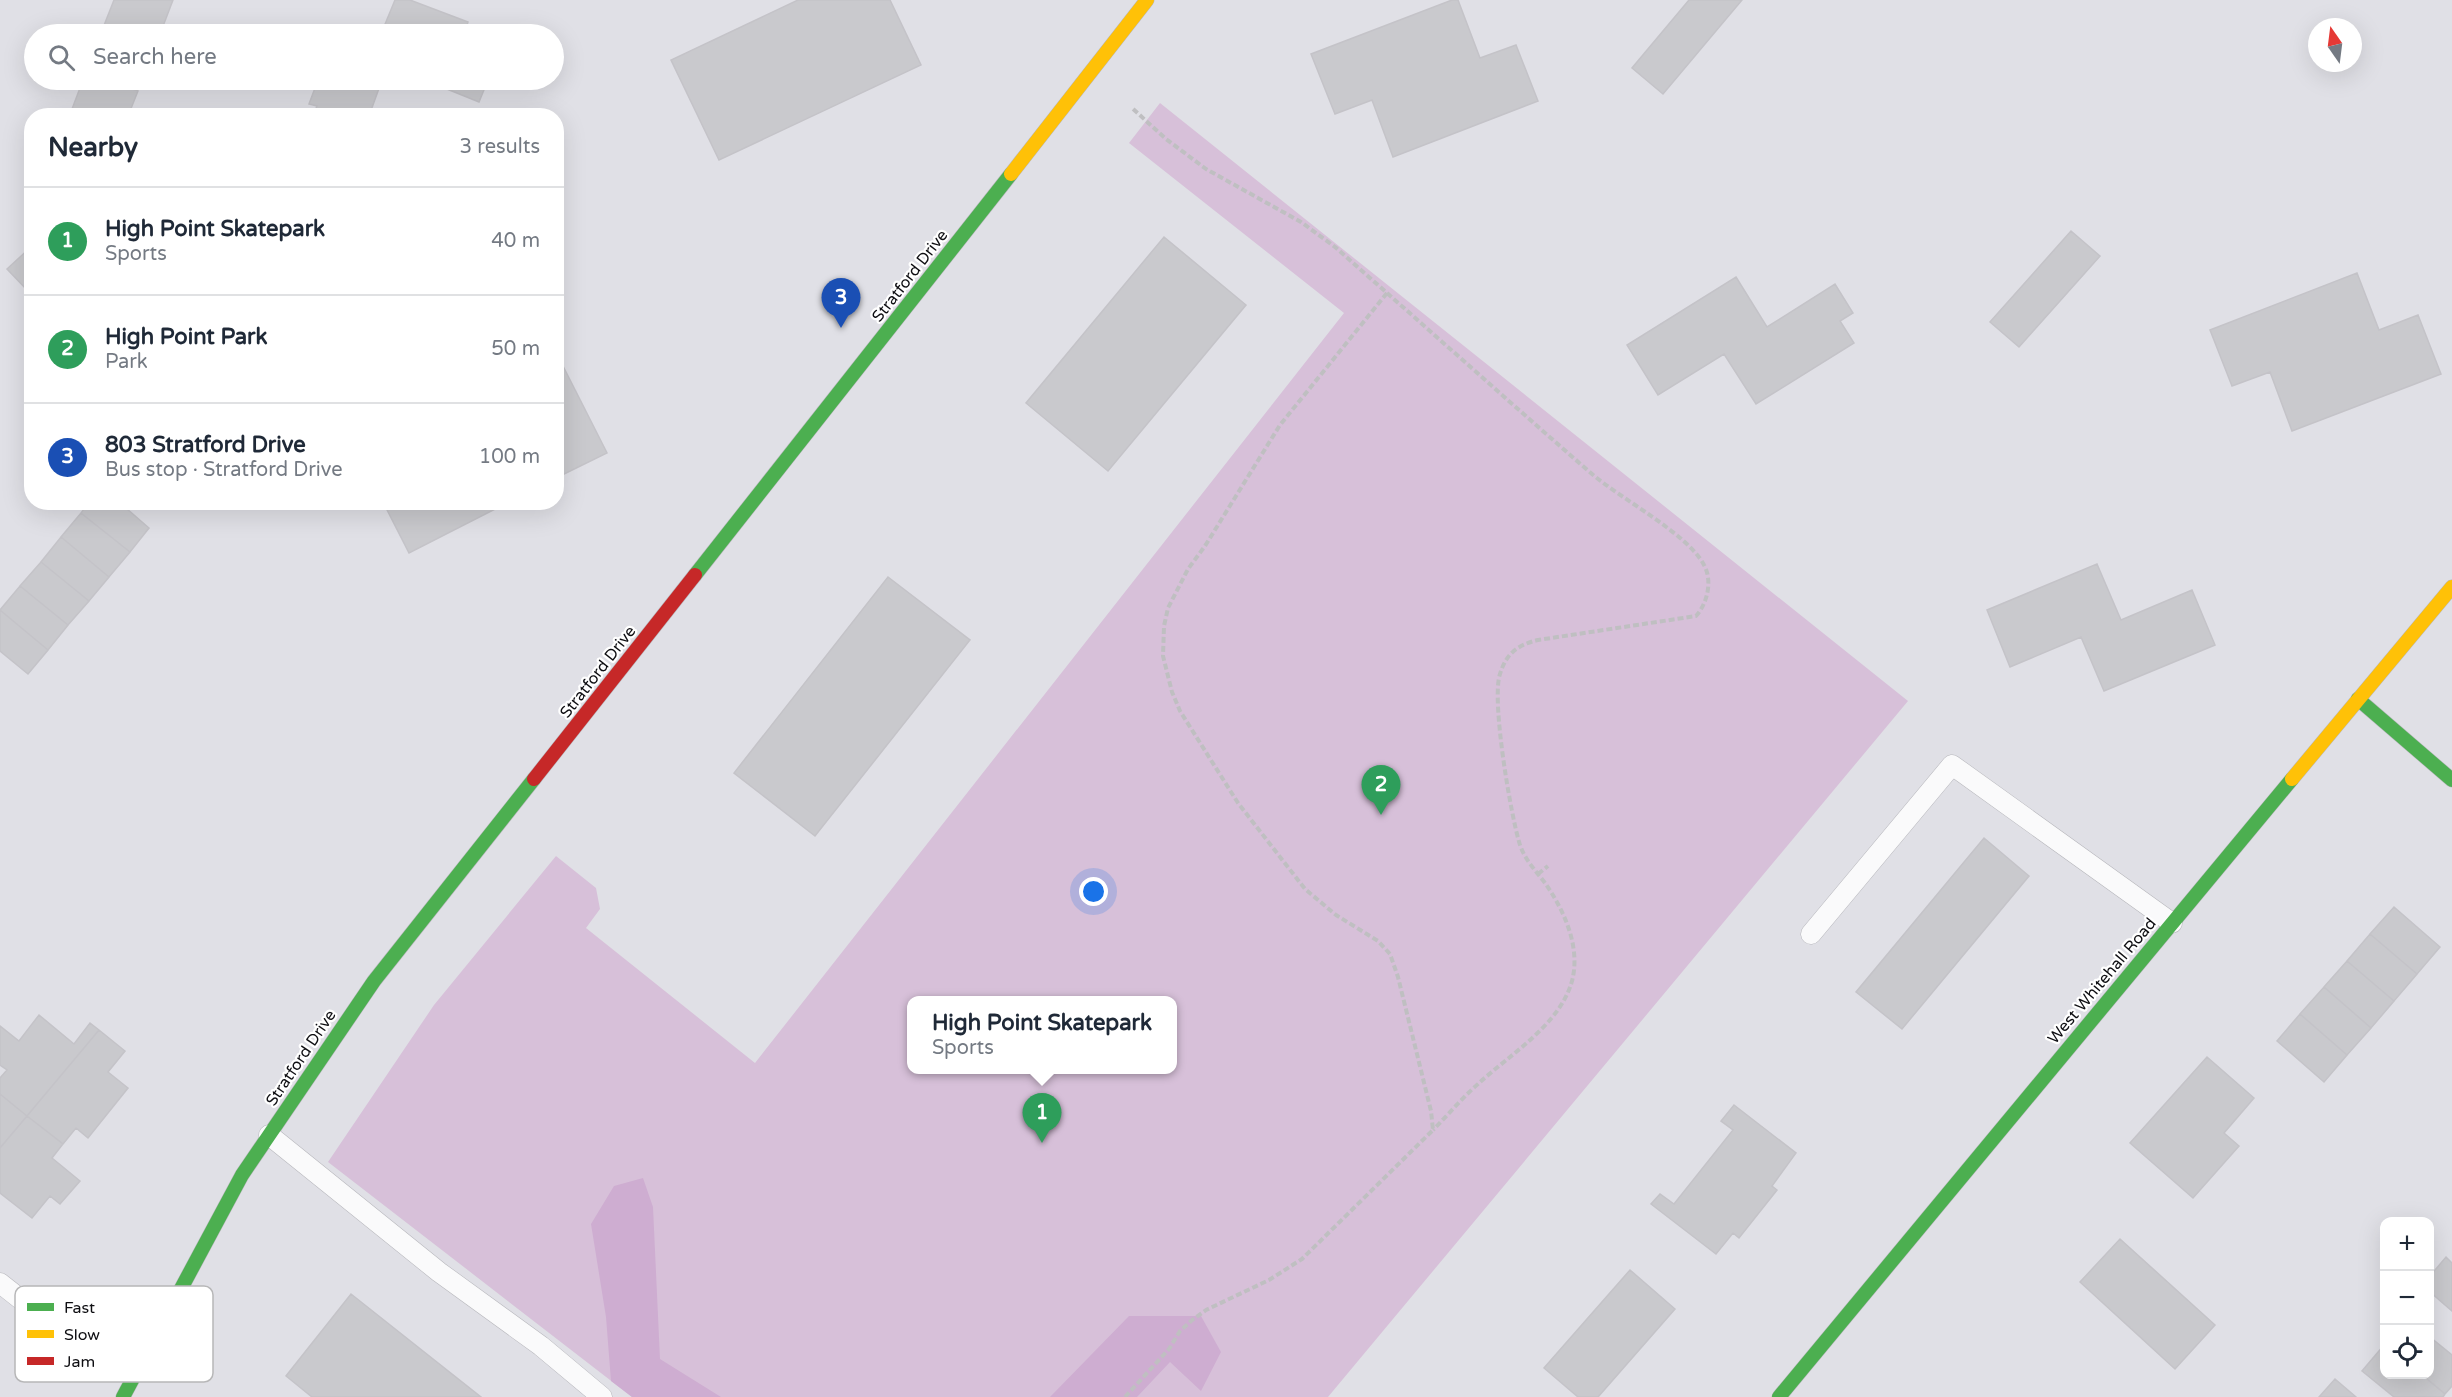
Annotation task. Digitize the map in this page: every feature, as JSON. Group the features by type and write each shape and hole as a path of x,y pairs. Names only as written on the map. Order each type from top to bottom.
{"street":[{"name":"Stratford Drive","path":"182,1286 242,1175 374,981 1147,0"},
{"name":"West Whitehall Road","path":"1779,1397 2452,587"},
{"path":"2358,699 2452,780"},
{"name":"Stratford Drive","path":"123,1397 130,1382"}],"lane":[{"path":"1811,934 1952,765 2172,923"},
{"path":"269,1136 439,1272 541,1346 602,1397"},
{"path":"0,1283 15,1295"}],"path":[{"path":"1125,1397 1191,1321 1206,1310 1269,1280 1302,1259 1478,1084 1545,1025 1565,996 1572,981 1574,960 1564,916 1524,856 1514,824 1500,730 1498,689 1500,675 1510,653 1523,644 1696,616 1703,608 1708,584 1706,567 1693,549 1593,475 1318,234 1281,210 1206,169 1166,139 1132,108"},
{"path":"1387,293 1280,425 1205,546 1188,569 1168,608 1164,626 1163,656 1172,692 1180,711 1238,804 1305,889 1336,915 1378,941 1389,954 1398,977 1431,1111 1433,1130"},
{"path":"1538,874 1548,866"}],"shaded area":[{"path":"1160,103 1908,701 1328,1397 632,1397 328,1162 434,1005 556,856 596,888 600,909 586,928 755,1063 1344,313 1129,143"},
{"path":"643,1178 653,1207 660,1359 721,1397 632,1397 611,1381 606,1317 591,1224 614,1186"},
{"path":"1129,1316 1201,1316 1221,1352 1201,1391 1170,1362 1137,1397 1050,1397"}],"building":[{"path":"114,0 173,0 164,24 105,24"},
{"path":"395,0 410,0 468,22 467,24 385,24"},
{"path":"798,0 890,0 921,65 719,160 671,60"},
{"path":"1452,0 1458,0 1480,58 1516,45 1538,101 1393,157 1372,100 1335,114 1311,54"},
{"path":"1689,0 1742,0 1663,94 1632,68"},
{"path":"79,90 138,91 131,108 72,108"},
{"path":"314,90 378,90 372,108 316,108 317,106 309,104"},
{"path":"449,90 484,90 479,102"},
{"path":"2071,231 2100,256 2019,347 1990,322"},
{"path":"1164,237 1246,305 1108,471 1026,403"},
{"path":"24,253 24,287 7,269"},
{"path":"2357,273 2379,330 2418,315 2441,374 2292,431 2270,372 2232,386 2210,330"},
{"path":"1736,277 1767,327 1835,284 1853,313 1840,321 1854,343 1756,404 1724,354 1658,395 1627,345"},
{"path":"564,368 607,453 564,474"},
{"path":"83,510 128,510 149,528 130,552 81,513"},
{"path":"387,510 493,510 409,553"},
{"path":"81,513 130,552 109,577 61,537"},
{"path":"61,537 109,577 89,601 41,562"},
{"path":"41,562 89,601 68,625 20,586"},
{"path":"2097,564 2121,620 2192,590 2215,645 2104,691 2081,637 2010,667 1987,610"},
{"path":"888,577 970,640 815,836 734,773"},
{"path":"20,586 68,625 48,650 0,610"},
{"path":"0,610 48,650 28,674 0,651"},
{"path":"1984,838 2029,876 1902,1029 1856,992"},
{"path":"2394,907 2440,947 2417,974 2370,934"},
{"path":"2370,934 2417,974 2394,1001 2347,961"},
{"path":"2347,961 2394,1001 2371,1028 2324,987"},
{"path":"2324,987 2371,1028 2347,1055 2300,1014"},
{"path":"2300,1014 2347,1055 2324,1082 2277,1041"},
{"path":"39,1015 74,1044 90,1023 99,1030 27,1116 0,1094 0,1078 7,1070 0,1065 0,1026 19,1041"},
{"path":"99,1030 125,1051 108,1072 128,1088 88,1138 76,1128 63,1144 27,1116"},
{"path":"2207,1057 2254,1098 2224,1133 2239,1146 2193,1198 2130,1143"},
{"path":"0,1094 27,1116 0,1148"},
{"path":"1734,1105 1796,1153 1772,1186 1777,1190 1739,1238 1733,1233 1716,1254 1651,1204 1660,1194 1674,1204 1733,1130 1721,1121"},
{"path":"27,1116 63,1144 52,1158 80,1181 60,1204 50,1196 32,1218 0,1193 0,1148"},
{"path":"2120,1239 2215,1325 2175,1369 2080,1282"},
{"path":"2446,1257 2452,1263 2452,1311 2434,1295 2434,1271"},
{"path":"1630,1270 1675,1309 1598,1397 1578,1397 1544,1368"},
{"path":"351,1294 481,1397 312,1397 286,1376"},
{"path":"2434,1340 2452,1355 2452,1386 2445,1394 2427,1379 2434,1379"},
{"path":"2380,1350 2380,1379 2427,1379 2445,1394 2443,1397 2394,1397 2362,1371"},
{"path":"2335,1379 2356,1397 2319,1397"}],"traffic: fast":[{"path":"695,575 1011,174"},
{"path":"2358,699 2452,780"},
{"path":"182,1286 242,1175 374,981 534,779"},
{"path":"1779,1397 2292,779"},
{"path":"123,1397 131,1382"}],"traffic: slow":[{"path":"1011,174 1147,0"},
{"path":"2292,779 2452,587"}],"traffic: jam":[{"path":"534,779 695,575"}],"place":[{"name":"803 Stratford Drive","path":"841,328"},
{"name":"High Point Park","path":"1381,815"},
{"name":"High Point Skatepark","path":"1042,1143"}]}
